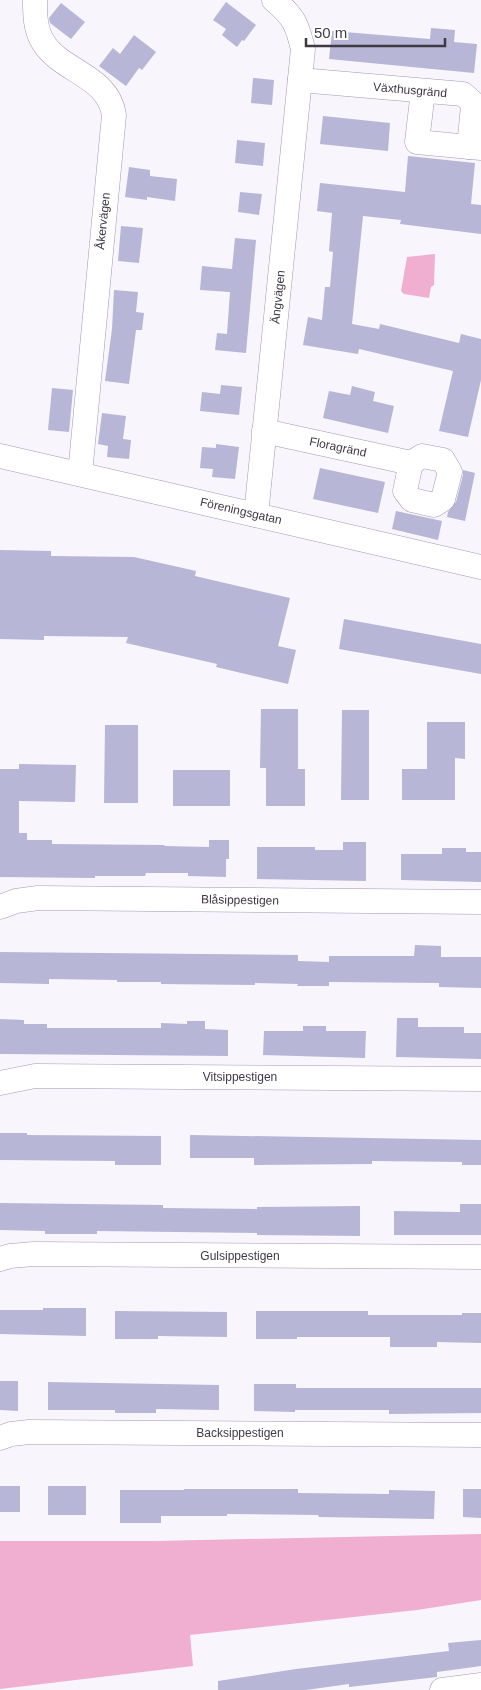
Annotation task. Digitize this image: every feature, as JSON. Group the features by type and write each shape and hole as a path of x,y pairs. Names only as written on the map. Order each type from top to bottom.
{"street":[{"name":"Åkervägen","path":"35,0 38,32 44,43 53,53 102,89 109,97 114,115 80,474"},
{"name":"Ängvägen","path":"256,515 303,50 298,28 288,12 274,0"},
{"name":"Växthusgränd","path":"300,80 463,94 472,102 475,147"},
{"path":"423,91 417,142 475,147"},
{"name":"Floragränd","path":"264,431 411,463"},
{"name":"Föreningsgatan","path":"0,456 481,567"},
{"name":"Blåsippestigen","path":"0,907 16,901 38,898 481,902"},
{"name":"Vitsippestigen","path":"0,1083 36,1076 481,1079"},
{"name":"Gulsippestigen","path":"0,1259 10,1256 34,1254 481,1257"},
{"name":"Backsippestigen","path":"0,1438 11,1434 29,1432 481,1435"},
{"path":"442,1690 481,1685"}],"shaded area":[{"path":"435,254 434,285 431,287 429,298 404,294 401,291 407,257"},
{"path":"481,1534 481,1600 417,1610 190,1635 193,1666 0,1689 0,1541 156,1541"}],"building":[{"path":"226,2 256,25 237,47 222,35 226,29 213,20"},
{"path":"61,3 85,22 71,39 50,23 49,18"},
{"path":"431,28 455,30 454,42 477,44 474,73 329,59 332,31 430,39"},
{"path":"134,35 156,52 142,70 139,68 126,86 99,66 113,48 120,54"},
{"path":"253,78 274,80 272,105 251,103"},
{"path":"323,116 390,123 388,151 320,144"},
{"path":"237,140 265,143 263,166 235,163"},
{"path":"408,156 475,163 471,204 481,205 481,234 400,224 401,220 363,216 352,324 379,329 380,324 459,343 461,334 481,339 481,380 468,437 439,431 453,371 359,349 358,354 303,345 308,317 322,320 325,287 330,287 333,252 329,251 332,213 317,211 320,183 405,192"},
{"path":"129,167 150,170 150,176 177,179 175,201 147,197 147,200 125,197"},
{"path":"240,192 262,194 259,215 238,212"},
{"path":"121,226 143,228 139,263 118,261"},
{"path":"235,238 256,240 246,353 215,350 217,333 227,334 230,292 200,290 202,266 232,269"},
{"path":"114,290 138,292 136,312 144,313 142,330 136,330 129,384 105,381 112,329"},
{"path":"221,385 242,387 239,415 200,411 202,392 220,394"},
{"path":"352,386 375,392 373,401 394,406 388,433 323,418 329,391 350,395"},
{"path":"52,388 73,390 69,432 48,430"},
{"path":"102,413 126,416 123,439 131,440 129,459 107,457 108,446 98,444"},
{"path":"216,444 239,447 235,479 212,477 213,469 200,468 202,447 216,448"},
{"path":"320,468 385,482 378,513 313,499"},
{"path":"463,470 475,473 465,521 447,517 448,512 456,502"},
{"path":"396,511 442,521 438,540 392,529"},
{"path":"0,550 51,551 51,556 134,557 196,571 195,576 290,598 278,646 296,650 288,684 216,667 217,664 126,643 128,637 44,636 44,640 0,639"},
{"path":"344,619 481,644 481,674 339,649"},
{"path":"261,709 298,709 298,769 305,769 305,806 266,806 266,768 260,768"},
{"path":"342,710 369,710 369,800 341,800"},
{"path":"427,722 465,722 465,759 455,758 455,800 402,800 402,769 427,769"},
{"path":"105,725 138,725 138,803 104,803"},
{"path":"19,764 76,765 75,802 19,801 19,833 27,833 27,840 52,840 52,844 209,847 209,840 229,840 229,859 226,859 226,877 188,876 188,873 146,873 145,876 95,876 95,878 0,877 0,769 19,769"},
{"path":"173,770 230,770 230,806 173,806"},
{"path":"343,842 366,842 366,881 257,879 257,847 315,847 315,850 343,850"},
{"path":"442,848 466,848 466,852 481,852 481,882 401,880 401,854 442,854"},
{"path":"415,945 441,946 441,957 481,957 481,988 439,987 439,983 329,982 329,986 297,986 298,984 161,984 161,982 117,982 117,980 49,979 49,984 0,983 0,952 298,955 298,961 329,962 329,956 414,956"},
{"path":"397,1018 418,1018 418,1027 464,1027 464,1033 481,1033 481,1059 396,1057"},
{"path":"0,1019 24,1020 24,1024 47,1024 47,1028 161,1028 161,1023 187,1024 187,1021 205,1021 205,1029 228,1030 228,1056 0,1054"},
{"path":"303,1026 326,1026 326,1031 366,1031 365,1058 263,1055 264,1031 303,1031"},
{"path":"0,1133 161,1136 161,1165 115,1165 115,1161 0,1160"},
{"path":"190,1135 481,1140 481,1165 462,1165 462,1162 372,1161 372,1164 254,1165 254,1158 190,1158"},
{"path":"0,1203 163,1205 163,1208 257,1209 257,1207 360,1206 360,1236 97,1231 97,1234 45,1234 45,1231 0,1230"},
{"path":"460,1204 481,1204 481,1235 394,1235 394,1211 460,1212"},
{"path":"43,1308 86,1308 86,1336 0,1334 0,1310 43,1310"},
{"path":"115,1311 227,1312 227,1337 158,1336 158,1339 115,1339"},
{"path":"256,1311 368,1311 368,1315 462,1315 462,1313 481,1313 481,1343 437,1342 437,1347 390,1347 390,1337 256,1339"},
{"path":"0,1381 18,1381 18,1411 0,1410"},
{"path":"48,1382 219,1385 219,1410 156,1409 156,1413 115,1413 115,1410 48,1410"},
{"path":"254,1384 296,1384 296,1388 481,1388 481,1413 389,1414 389,1410 254,1411"},
{"path":"0,1486 20,1486 20,1512 0,1512"},
{"path":"48,1486 86,1486 86,1515 48,1515"},
{"path":"298,1489 298,1493 389,1494 389,1490 435,1491 434,1519 227,1514 227,1516 161,1516 161,1523 120,1523 120,1490"},
{"path":"463,1489 481,1489 481,1518 463,1517"},
{"path":"481,1640 481,1666 437,1672 437,1677 349,1687 349,1684 306,1690 218,1690 218,1681 296,1669 449,1651 448,1643"}]}
